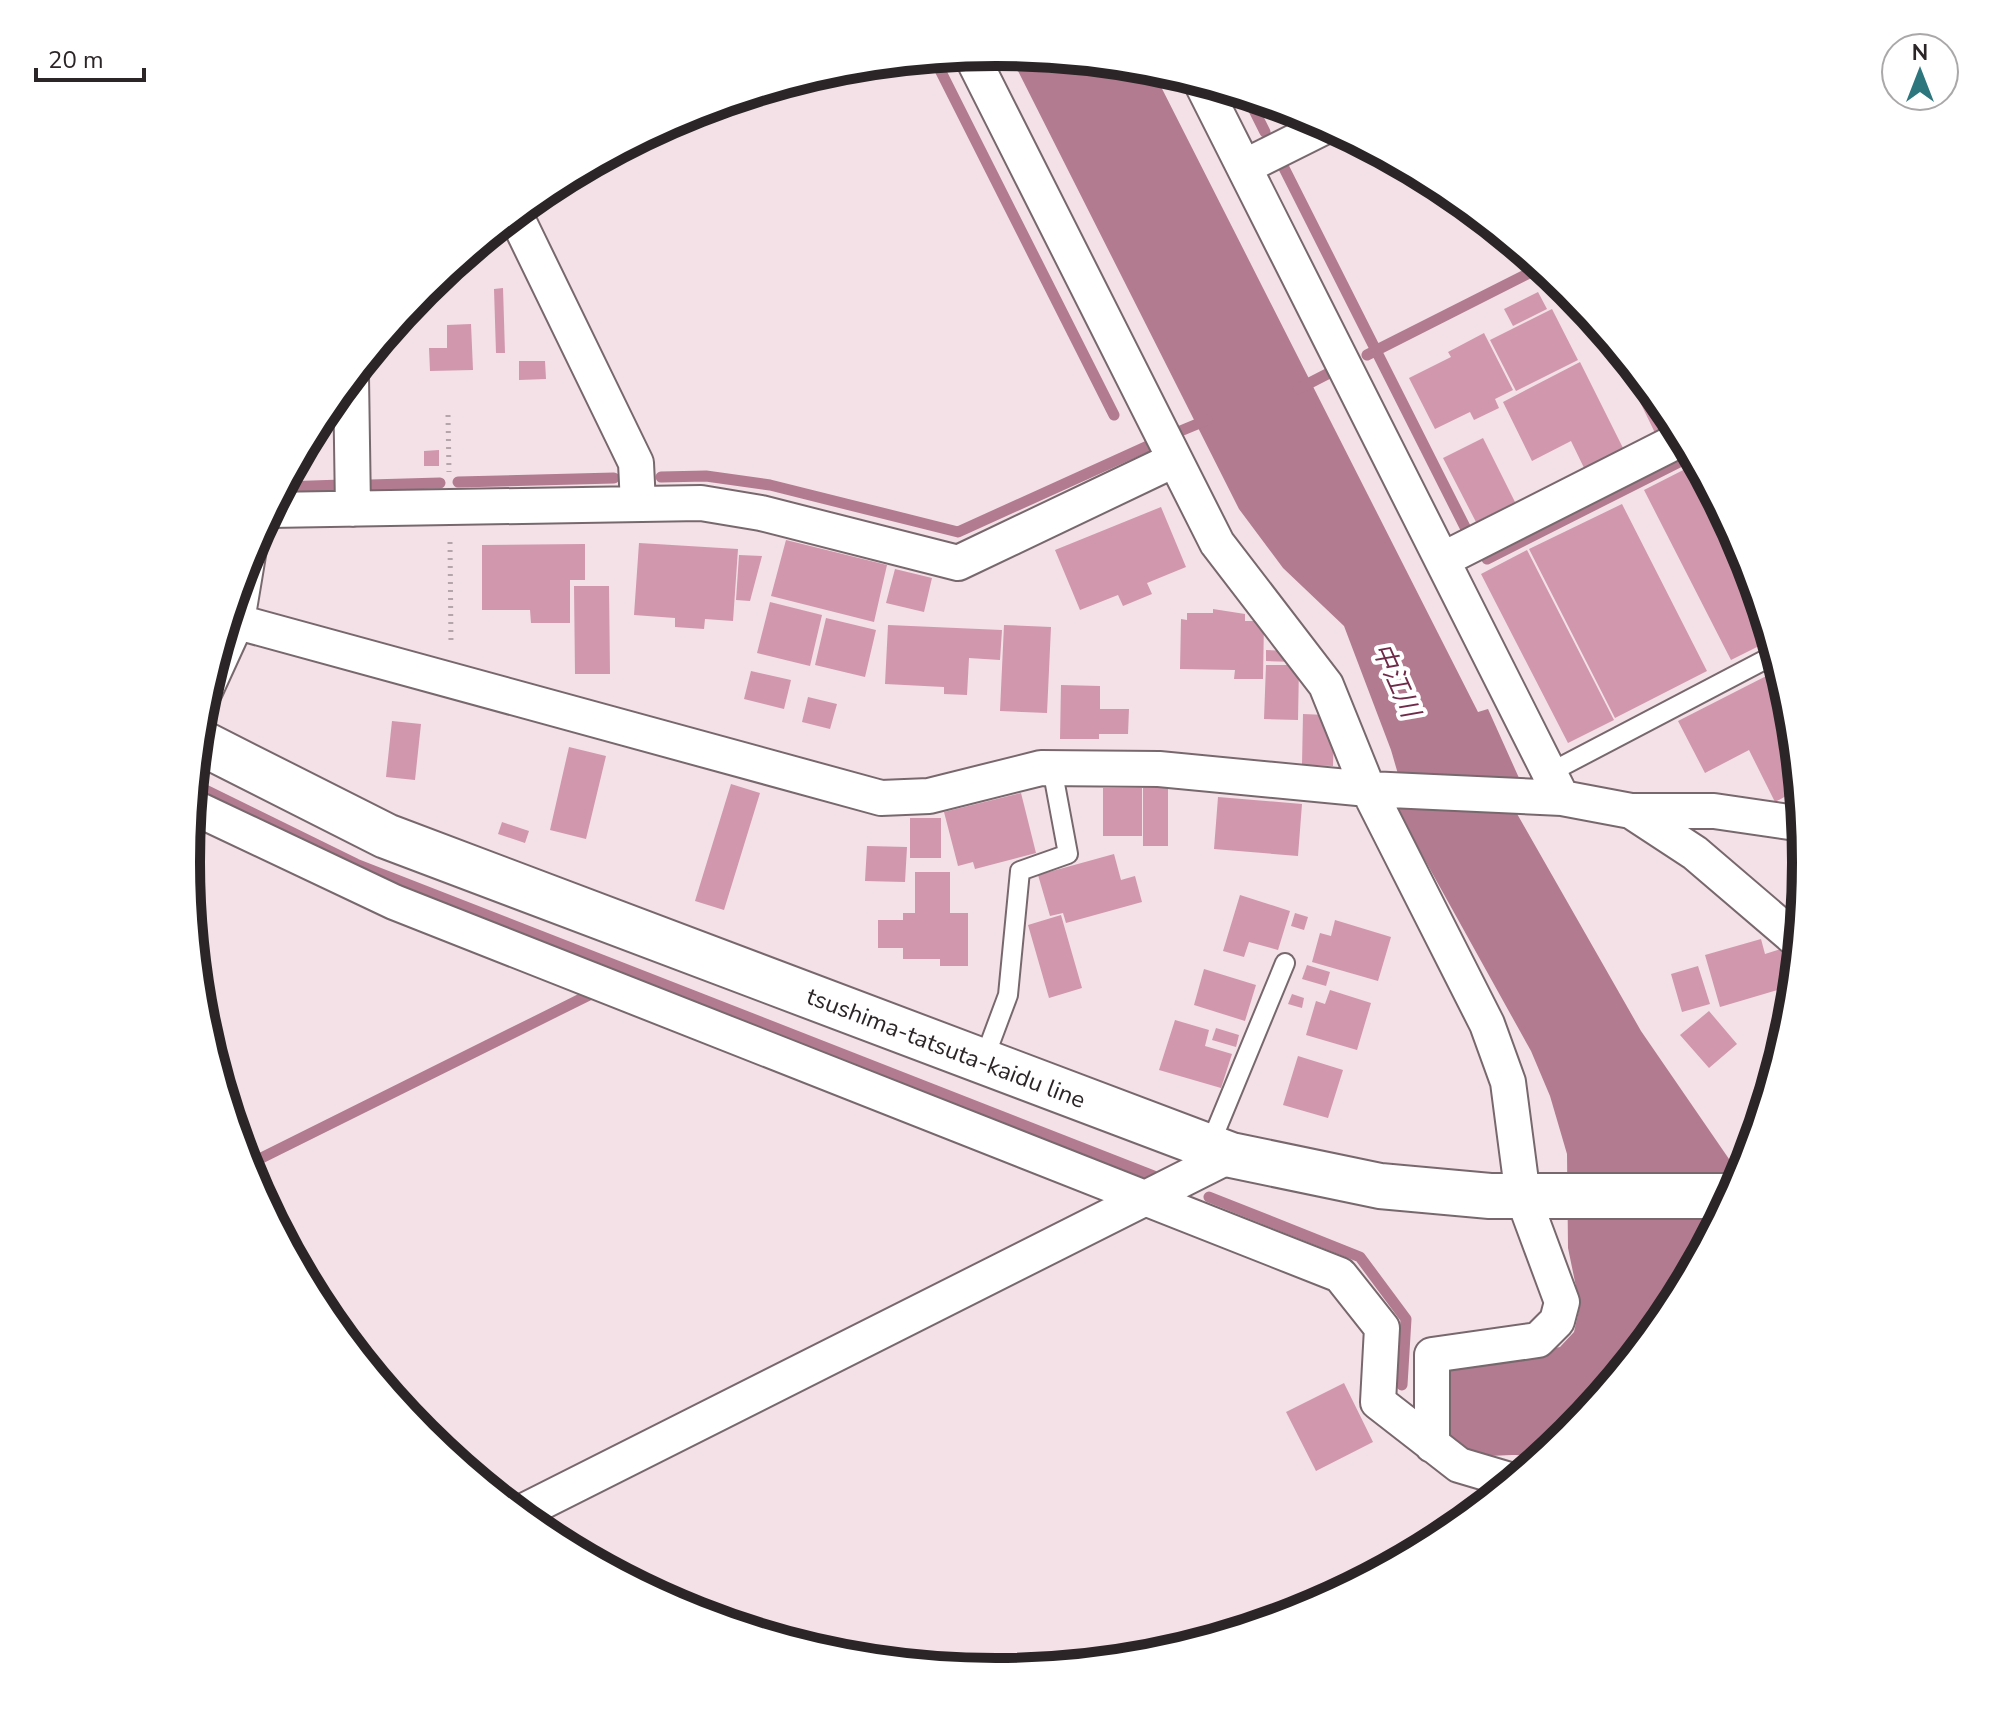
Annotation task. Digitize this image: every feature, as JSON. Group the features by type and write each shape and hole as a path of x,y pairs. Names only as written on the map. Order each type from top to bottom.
{"main road":[{"name":"tsushima-tatsuta-kaidu line","path":"208,746 386,836 1220,1151 1380,1186 1540,1197 1719,1196"}],"street":[{"path":"977,67 1217,543 1326,685 1487,1024 1508,1082 1540,1197 1562,1302 1557,1321 1538,1340 1432,1355 1432,1445"},
{"path":"1207,95 1442,560 1547,789"},
{"path":"1244,167 1313,132"},
{"path":"520,224 636,463 638,504"},
{"path":"351,396 353,509"},
{"path":"1442,560 1673,443"},
{"path":"282,510 701,503 761,513 958,563 1174,460"},
{"path":"237,621 881,798 929,796 1052,768 1159,769 1375,789 1547,789 1631,811 1714,811 1791,822"},
{"path":"201,811 394,902 1340,1275 1382,1328 1378,1402 1459,1465 1501,1477"},
{"path":"1631,811 1695,853 1789,934"},
{"path":"530,1508 1145,1198 1220,1151"}],"lane":[{"path":"1547,789 1766,660"},
{"path":"983,1062 1008,995 1020,871 1068,854 1052,768"},
{"path":"1220,1151 1285,963"}],"path":[{"path":"448,415 451,681"}],"water":[{"name":"中江川","path":"1016,67 1100,73 1159,83 1478,712 1488,709 1519,778 1516,812 1641,1031 1732,1166 1686,1261 1658,1305 1595,1388 1526,1456 1489,1456 1468,1452 1443,1433 1448,1370 1560,1347 1574,1332 1580,1306 1568,1248 1567,1154 1550,1096 1531,1051 1396,808 1398,774 1344,626 1283,568 1239,509"}],"building":[{"path":"503,288 505,353 496,353 494,289"},
{"path":"1538,292 1547,309 1513,326 1504,309"},
{"path":"1552,309 1578,360 1516,391 1490,340"},
{"path":"471,324 473,370 430,371 429,348 447,348 447,325"},
{"path":"1484,333 1513,390 1495,399 1499,408 1474,420 1470,412 1435,429 1409,378 1451,357 1448,352"},
{"path":"519,361 545,361 546,379 519,380"},
{"path":"1580,362 1626,454 1587,474 1571,441 1532,461 1503,402"},
{"path":"1629,380 1665,431 1656,435"},
{"path":"1483,438 1515,502 1476,522 1443,458"},
{"path":"439,450 439,466 424,466 424,451"},
{"path":"1688,468 1732,558 1762,645 1731,660 1644,490"},
{"path":"1622,504 1707,671 1615,718 1529,549"},
{"path":"1161,507 1186,567 1147,583 1152,594 1123,606 1118,595 1080,610 1055,550"},
{"path":"786,540 887,565 874,622 771,596"},
{"path":"639,543 738,549 733,621 705,619 704,629 675,627 675,618 634,615"},
{"path":"585,544 585,580 570,580 570,623 531,623 530,610 482,610 482,545"},
{"path":"1527,550 1614,720 1568,743 1481,574"},
{"path":"739,555 762,556 750,601 736,600"},
{"path":"895,569 932,578 924,612 886,603"},
{"path":"574,586 609,586 610,674 575,674"},
{"path":"770,602 822,615 810,666 757,653"},
{"path":"1213,609 1245,614 1245,621 1264,621 1263,679 1234,679 1235,670 1180,669 1181,619 1187,620 1187,613 1213,613"},
{"path":"826,618 876,630 865,677 815,665"},
{"path":"888,625 1002,630 1000,660 969,658 967,695 944,694 944,687 885,684"},
{"path":"1004,625 1051,627 1047,713 1000,711"},
{"path":"1266,650 1296,651 1296,662 1266,661"},
{"path":"1266,665 1299,665 1298,720 1264,719"},
{"path":"751,671 791,680 784,709 744,699"},
{"path":"1769,674 1786,759 1789,794 1775,802 1749,750 1705,773 1678,721"},
{"path":"1061,685 1100,686 1100,709 1129,709 1128,734 1099,734 1099,739 1060,739"},
{"path":"808,697 837,704 830,729 802,722"},
{"path":"1303,714 1326,715 1325,729 1334,729 1333,766 1302,765"},
{"path":"392,721 421,724 415,780 386,777"},
{"path":"569,747 606,756 586,839 550,830"},
{"path":"731,784 760,793 724,910 695,901"},
{"path":"1103,788 1142,788 1142,836 1103,836"},
{"path":"1143,788 1168,788 1168,846 1143,846"},
{"path":"1021,793 1036,853 975,869 973,862 958,866 944,812"},
{"path":"1218,797 1302,804 1298,856 1214,849"},
{"path":"910,818 941,818 941,858 910,858"},
{"path":"502,822 529,831 525,843 498,834"},
{"path":"867,846 907,847 905,882 865,881"},
{"path":"1114,854 1121,880 1135,876 1142,902 1066,923 1063,913 1050,916 1038,875"},
{"path":"915,872 950,872 950,913 968,913 968,966 940,966 940,959 903,959 903,948 878,948 878,920 903,920 903,913 915,913"},
{"path":"1240,895 1290,911 1278,950 1249,942 1244,957 1223,951"},
{"path":"1295,913 1308,917 1304,930 1291,926"},
{"path":"1061,915 1082,988 1049,998 1028,925"},
{"path":"1335,920 1391,937 1378,981 1312,962 1320,933 1331,936"},
{"path":"1761,939 1765,954 1787,947 1782,989 1720,1007 1705,955"},
{"path":"1307,965 1330,972 1326,986 1302,979"},
{"path":"1698,966 1710,1004 1682,1012 1671,974"},
{"path":"1204,969 1256,985 1245,1021 1194,1005"},
{"path":"1330,990 1371,1003 1357,1050 1306,1035 1316,1001 1325,1004"},
{"path":"1292,994 1304,998 1302,1008 1288,1004"},
{"path":"1709,1011 1737,1044 1709,1068 1680,1035"},
{"path":"1175,1020 1209,1030 1205,1046 1232,1054 1221,1088 1159,1070"},
{"path":"1216,1028 1239,1035 1236,1047 1212,1040"},
{"path":"1298,1056 1343,1070 1328,1118 1283,1105"},
{"path":"1344,1383 1373,1442 1316,1471 1286,1412"}],"waterway":[{"path":"939,68 1114,415"},
{"path":"1253,108 1265,132"},
{"path":"1284,168 1467,531"},
{"path":"1367,355 1530,272"},
{"path":"1298,389 1333,371"},
{"path":"1178,432 1207,420"},
{"path":"661,477 706,476 770,485 958,532 1150,445"},
{"path":"1487,559 1683,460"},
{"path":"458,482 614,478"},
{"path":"370,485 440,483"},
{"path":"294,487 342,485"},
{"path":"203,789 356,864 1154,1176"},
{"path":"257,1160 595,992"},
{"path":"1209,1197 1360,1257 1406,1319 1402,1385"}]}
